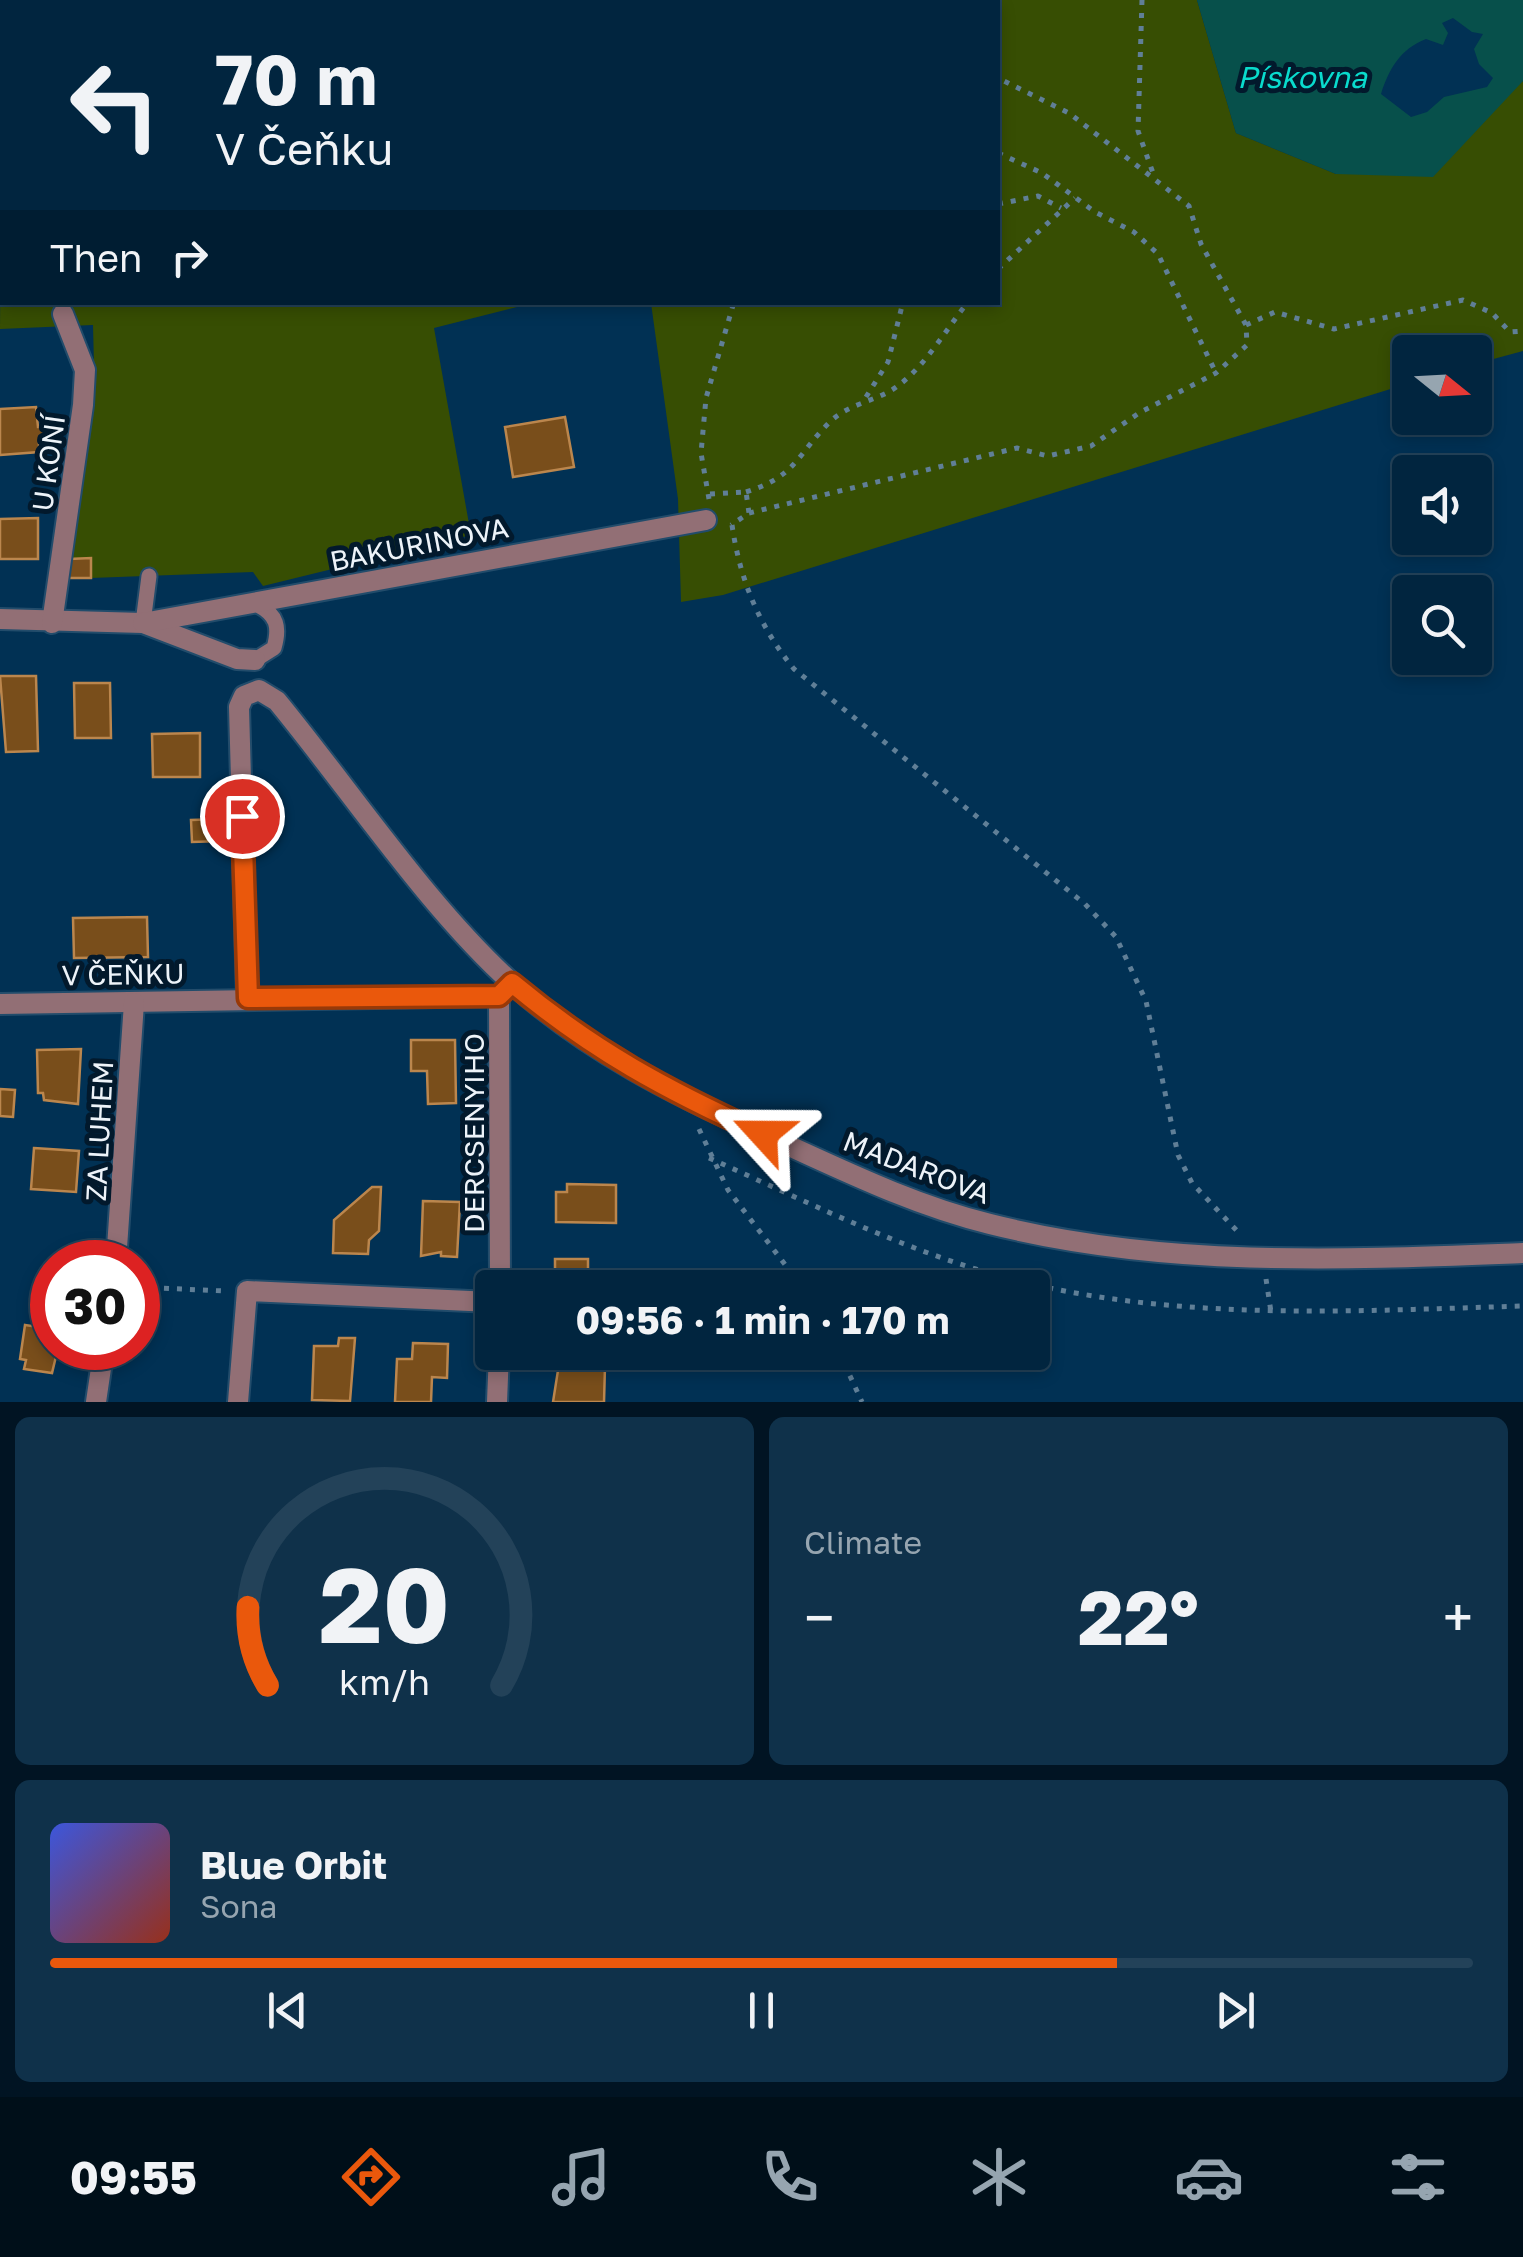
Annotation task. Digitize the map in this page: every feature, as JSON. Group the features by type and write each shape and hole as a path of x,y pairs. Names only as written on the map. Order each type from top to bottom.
{"street":[{"name":"U KONÍ","path":"52,622 84,405 84,370 64,314"},
{"name":"BAKURINOVA","path":"0,619 142,623 258,605 490,556 706,520"},
{"name":"BAKURINOVA","path":"142,623 237,659 255,660"},
{"name":"MADAROVA","path":"248,998 240,707 251,691 268,694 362,804 505,990 639,1076 699,1106 862,1178 986,1224 1116,1248 1262,1258 1523,1253"},
{"name":"V ČEŇKU","path":"0,1004 505,990"},
{"name":"DERCSENYIHO","path":"500,1270 505,990"},
{"name":"ZA LUHEM","path":"118,1240 134,1003"},
{"path":"238,1402 246,1291 475,1301"},
{"path":"96,1402 101,1370"},
{"path":"497,1402 498,1370"}],"lane":[{"path":"142,623 149,576"},
{"path":"255,660 274,648 278,632 270,611 258,605"}],"path":[{"path":"1142,0 1138,130 1154,176"},
{"path":"749,513 1017,448 1048,456 1091,446 1139,413 1216,373 1247,346 1246,325 1201,244 1189,206 1069,113 1000,79"},
{"path":"1000,154 1042,173 1075,198 1134,232 1158,254 1216,373"},
{"path":"1000,204 1038,196 1062,209"},
{"path":"1000,266 1075,198"},
{"path":"1246,325 1275,312 1334,329 1463,300 1492,312 1510,332 1523,331"},
{"path":"710,494 702,453 706,398 733,305"},
{"path":"864,400 888,362 903,305"},
{"path":"746,492 774,483 791,471 829,423 864,400 899,386 966,305"},
{"path":"732,525 738,571 773,642 794,670 1085,904 1116,938 1146,1000 1178,1155 1192,1183 1262,1258 1270,1312"},
{"path":"699,1106 699,1134 728,1190 789,1270"},
{"path":"160,1288 246,1291"},
{"path":"847,1370 862,1402"}],"green space":[{"path":"1000,0 1197,0 1236,133 1336,174 1509,92 1523,81 1523,351 1492,359 1492,335 1392,335 1392,389 723,595 681,602 678,499 651,305 1000,305"},
{"path":"0,305 525,305 434,328 471,535 263,586 253,572 91,578 90,558 69,559 94,365 93,325 0,329"}],"water":[{"name":"Pískovna","path":"1197,0 1523,0 1523,81 1433,177 1336,174 1236,133","holes":["1453,18 1472,32 1483,34 1474,49 1479,64 1493,78 1487,87 1444,97 1427,112 1411,117 1381,94 1392,68 1409,48 1426,39 1443,45 1448,33 1442,23"]}],"building":[{"path":"36,407 38,427 45,427 46,442 39,442 39,452 0,455 0,409"},
{"path":"565,417 574,467 513,477 505,427"},
{"path":"38,518 38,559 0,559 0,519"},
{"path":"91,558 91,578 67,578 69,559"},
{"path":"0,676 36,676 38,751 6,752"},
{"path":"74,683 110,683 111,738 75,738"},
{"path":"200,733 200,777 153,777 152,734"},
{"path":"222,819 222,841 192,842 191,820"},
{"path":"147,917 148,957 74,958 73,918"},
{"path":"411,1040 455,1040 456,1103 428,1104 427,1071 411,1071"},
{"path":"81,1049 78,1104 44,1100 43,1093 38,1093 37,1050"},
{"path":"0,1089 15,1090 13,1117 0,1116"},
{"path":"34,1148 79,1151 76,1192 31,1189"},
{"path":"567,1184 616,1185 616,1223 556,1222 556,1192 567,1192"},
{"path":"372,1187 381,1187 379,1231 369,1240 368,1254 333,1253 334,1220"},
{"path":"423,1201 460,1202 457,1257 441,1256 441,1252 421,1256"},
{"path":"555,1259 588,1259 588,1270 555,1270"},
{"path":"25,1325 30,1326 30,1370 24,1369 26,1360 20,1359"},
{"path":"339,1338 355,1338 350,1401 312,1400 314,1346 338,1346"},
{"path":"413,1343 448,1344 447,1378 432,1377 431,1402 395,1402 397,1359 412,1359"},
{"path":"558,1370 605,1370 604,1402 553,1402"}],"route":[{"path":"242,816 248,998 499,996 512,983 574,1034 639,1076 763,1134"}]}
